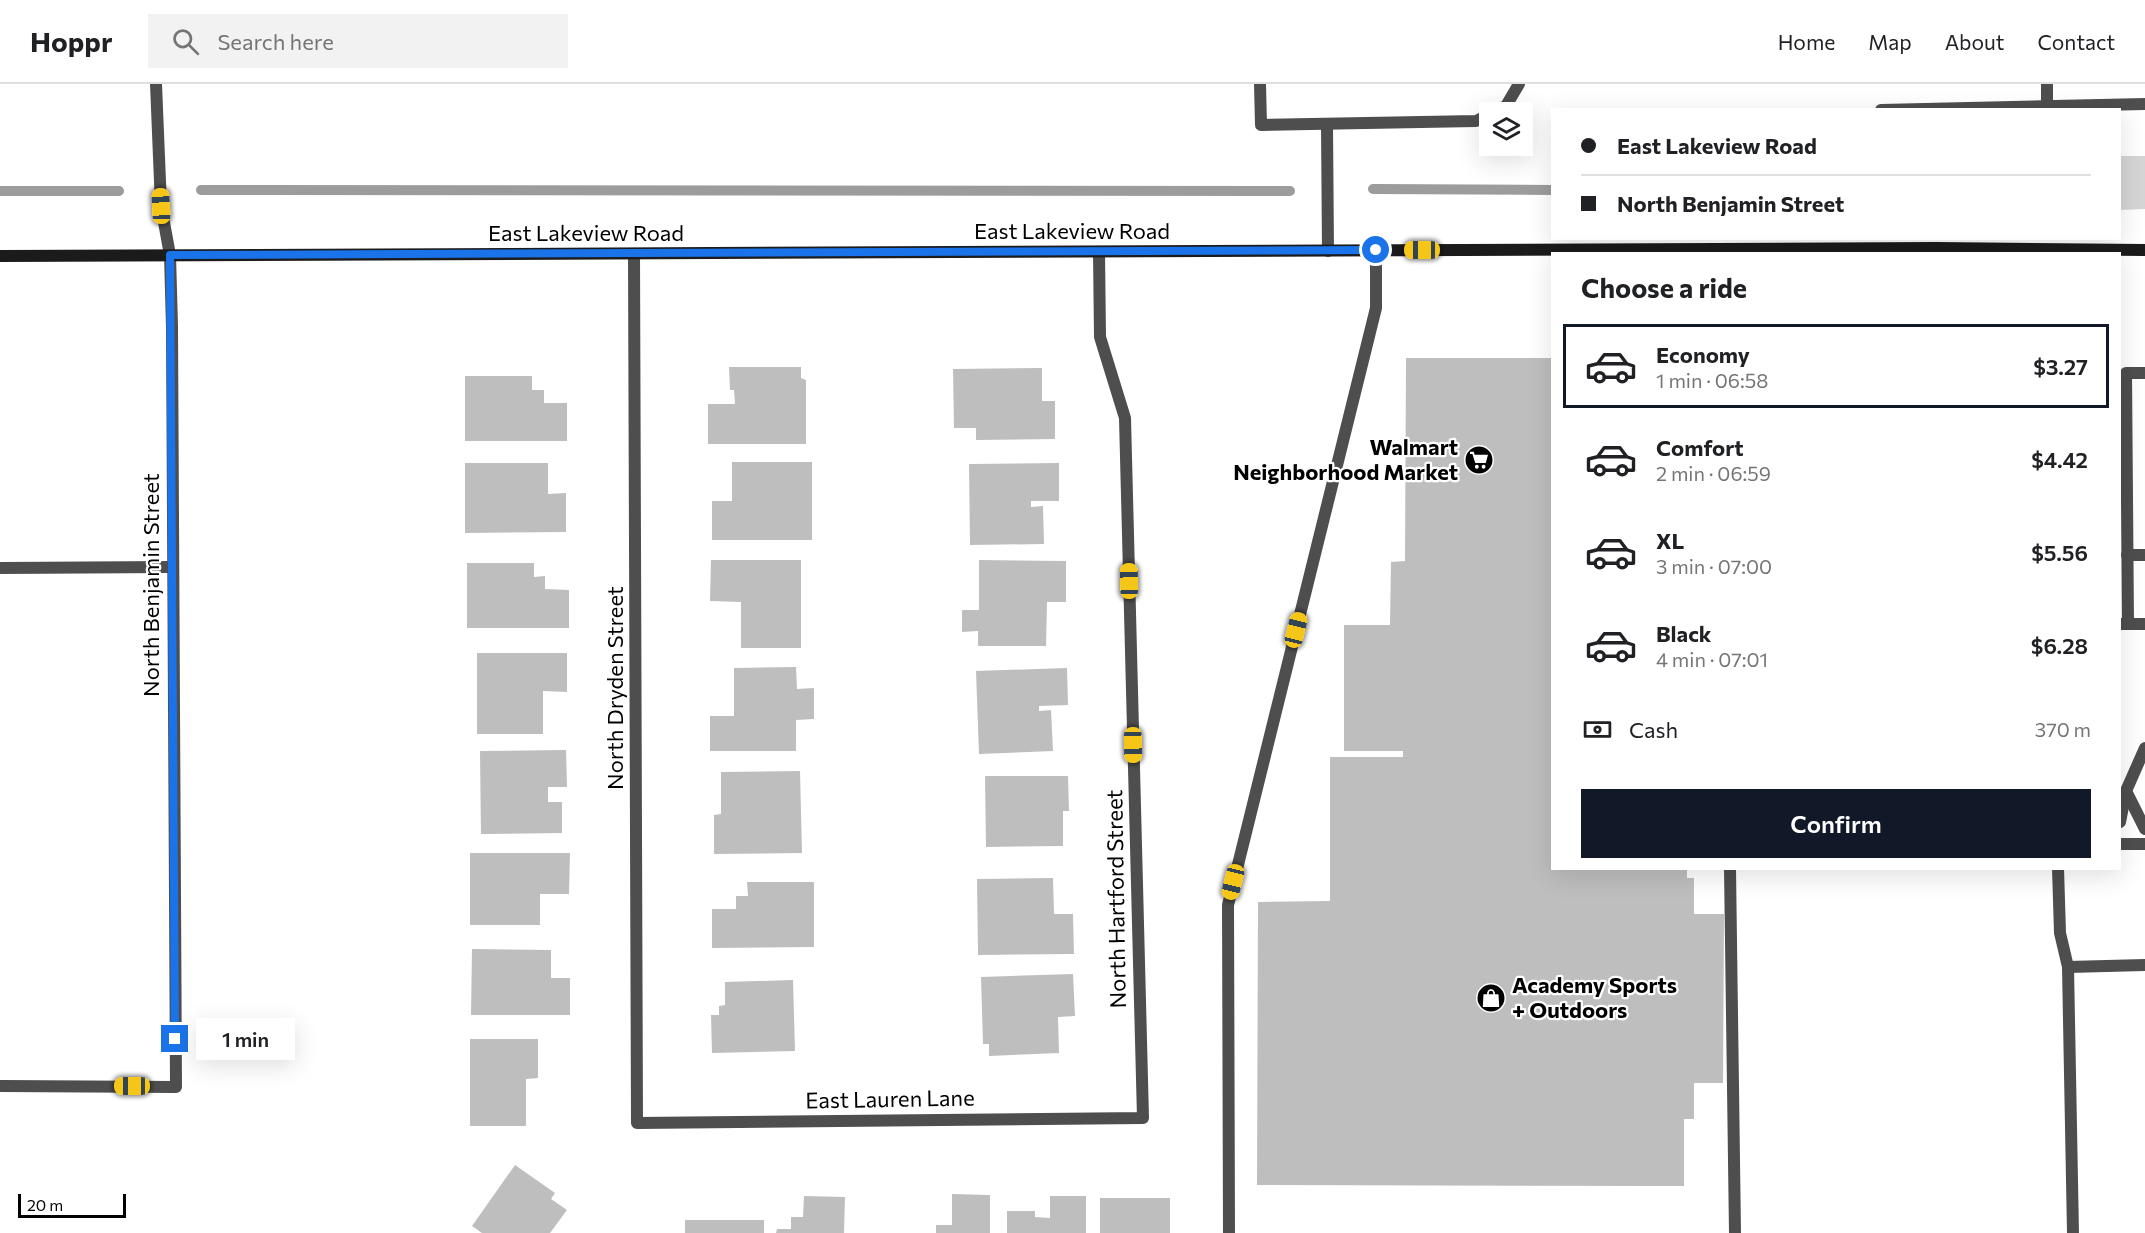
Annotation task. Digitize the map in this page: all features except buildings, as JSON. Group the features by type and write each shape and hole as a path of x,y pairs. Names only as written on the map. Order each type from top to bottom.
{"street":[{"name":"North Benjamin Street","path":"0,1086 176,1087 170,255 161,206 156,84"},
{"path":"1260,84 1261,125 1479,119"},
{"path":"1508,102 1519,84"},
{"path":"2047,84 2047,108 2145,104"},
{"path":"1327,124 1328,251"},
{"name":"East Lakeview Road","path":"0,256 1328,251 1677,244 1720,251 2049,244 2145,250"},
{"path":"1229,1233 1228,905 1376,308 1376,250"},
{"name":"North Hartford Street","path":"1099,252 1100,337 1125,418 1143,1118"},
{"name":"North Dryden Street","path":"634,254 638,1123"},
{"path":"2145,373 2126,373 2127,555 2124,624 2145,624"},
{"path":"2127,555 2145,555"},
{"path":"0,568 172,567"},
{"path":"2121,817 2126,790 2145,748"},
{"path":"2126,790 2145,829"},
{"path":"2121,844 2145,844"},
{"path":"1730,870 1735,1233"},
{"path":"2058,870 2060,933 2068,967 2073,1233"},
{"path":"2068,967 2145,965"},
{"name":"East Lauren Lane","path":"638,1123 1143,1118"}],"shaded area":[{"path":"2121,156 2145,156 2145,209 2121,210"}],"waterway":[{"path":"1373,189 1551,190"},
{"path":"201,190 1290,191"},
{"path":"0,191 119,191"}],"place":[{"name":"Walmart Neighborhood Market","path":"1479,460"},
{"name":"Academy Sports + Outdoors","path":"1491,998"}],"route":[{"path":"175,1039 170,255 1376,250"}]}
